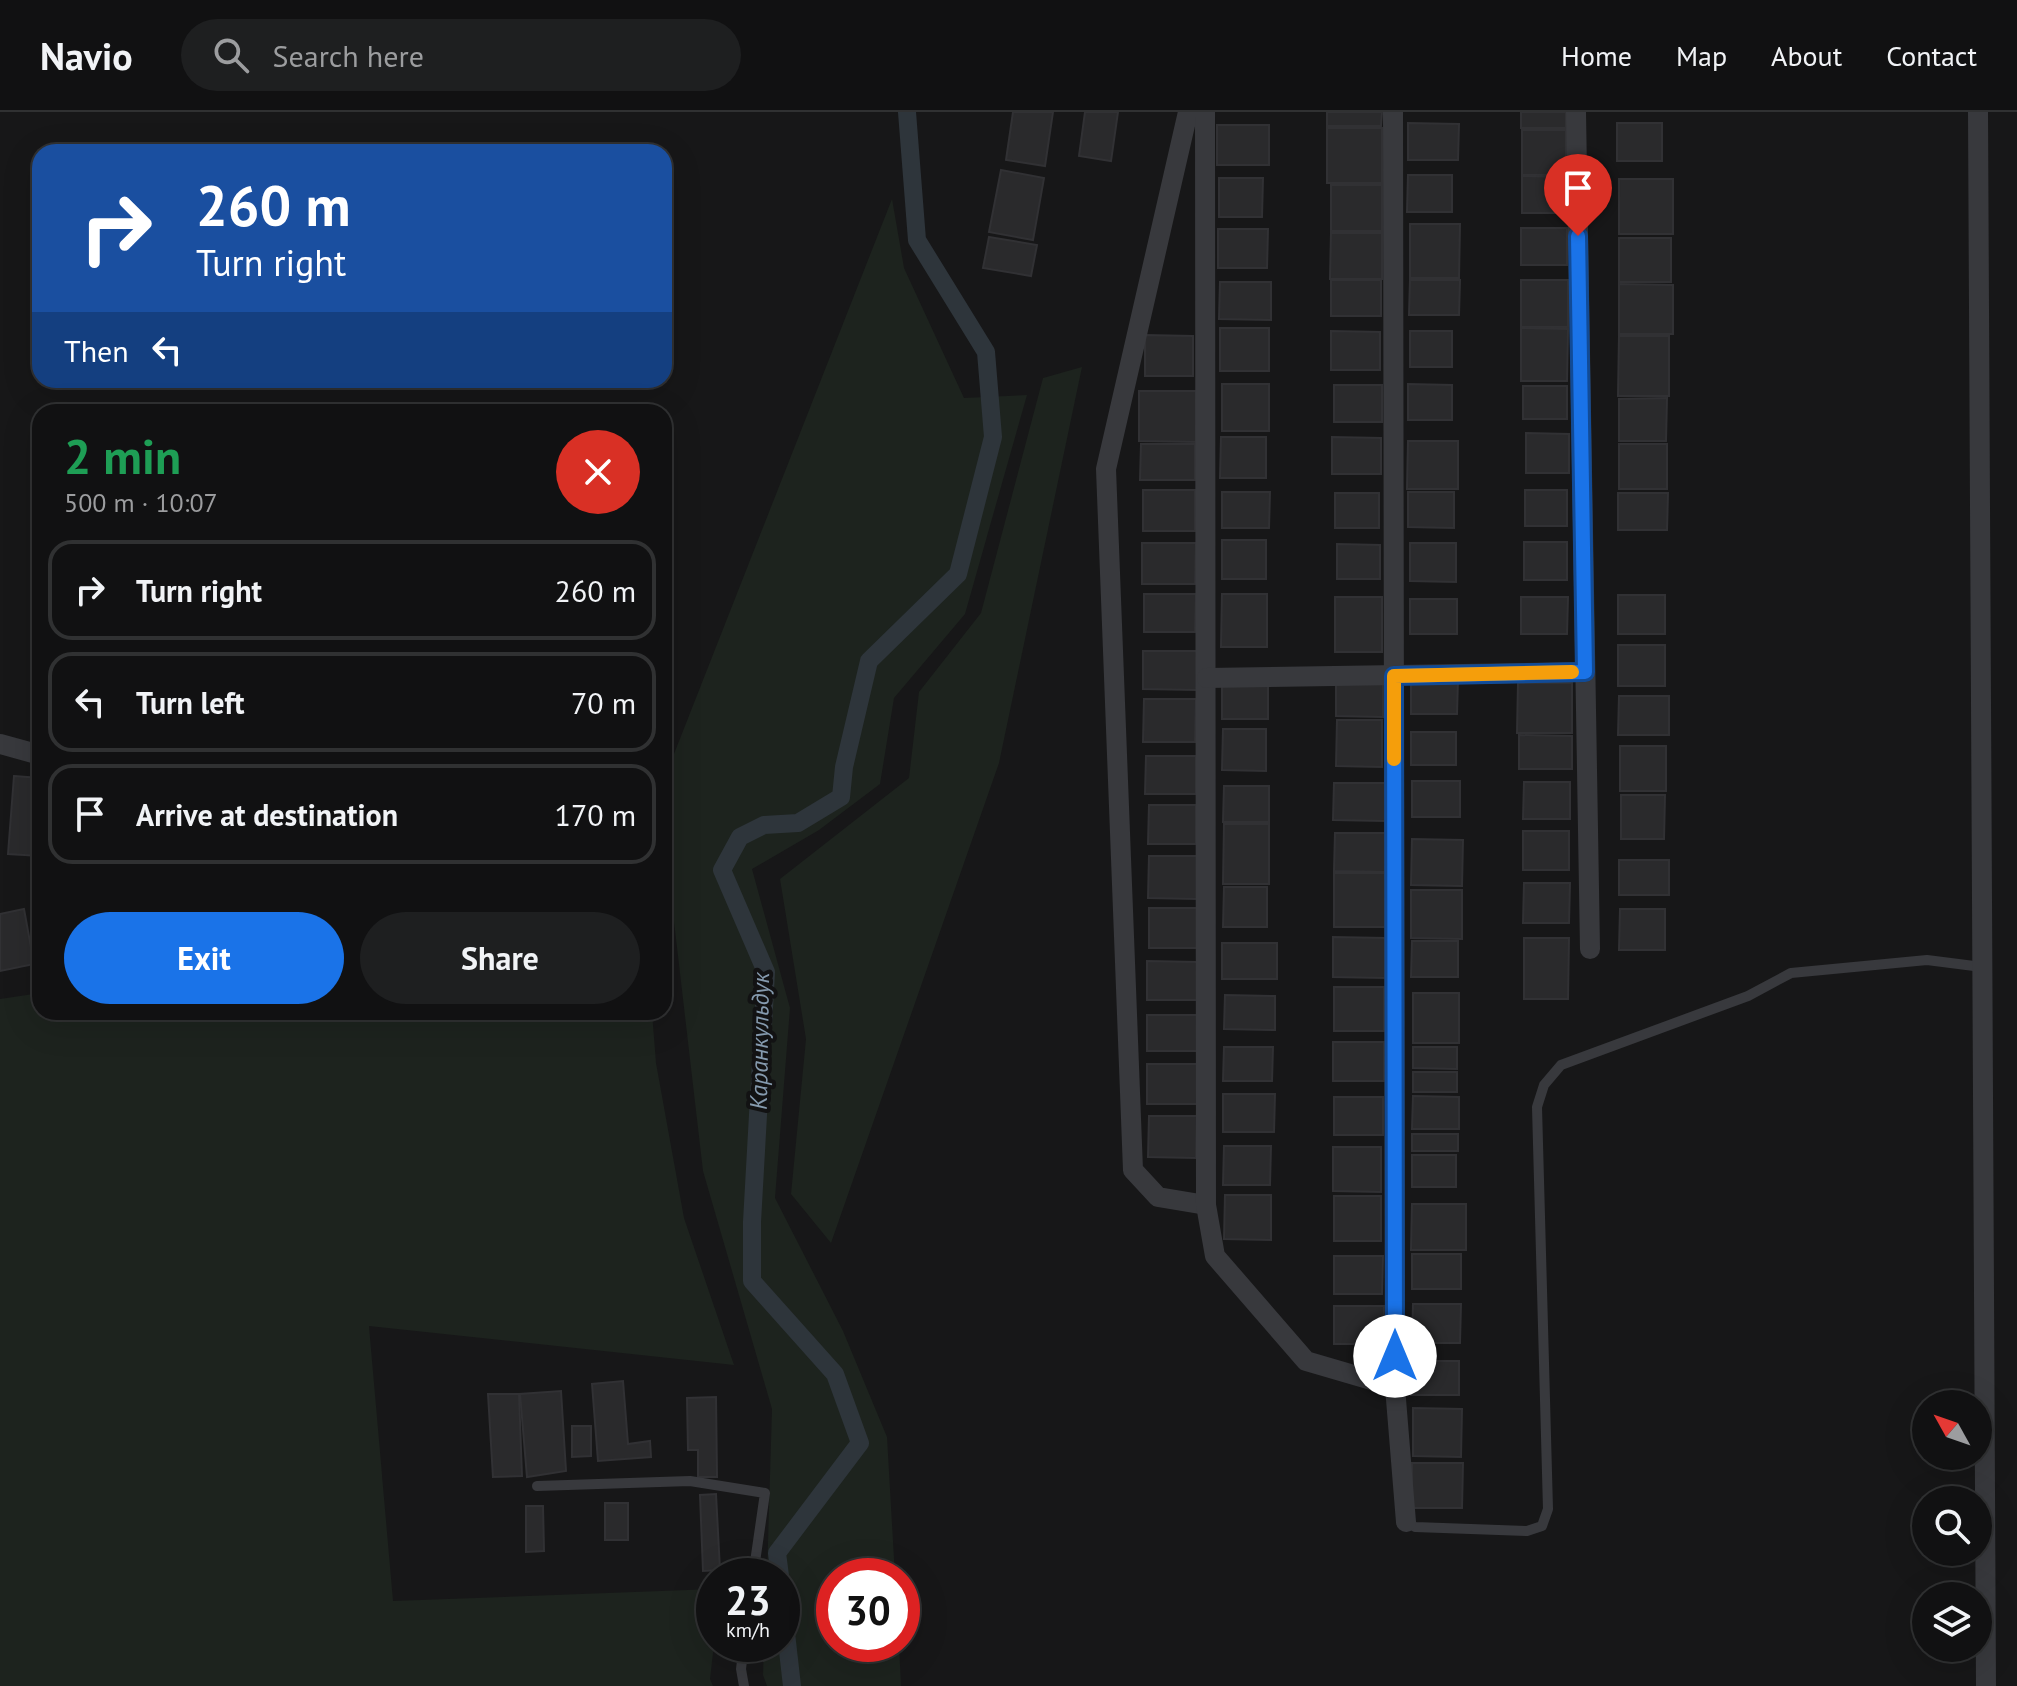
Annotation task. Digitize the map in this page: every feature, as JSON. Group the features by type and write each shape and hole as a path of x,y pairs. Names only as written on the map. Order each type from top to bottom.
{"street":[{"path":"1188,112 1106,469 1133,1170 1158,1197 1206,1205"},
{"path":"1205,112 1206,1205 1215,1256 1306,1361 1395,1387"},
{"path":"1393,112 1395,1387 1406,1522"},
{"path":"1576,112 1590,949"},
{"path":"1978,112 1986,1686"},
{"path":"1207,678 1585,672"},
{"path":"0,744 32,753"}],"lane":[{"path":"1406,1522 1415,1527 1527,1531 1542,1526 1548,1509 1537,1107 1544,1085 1561,1065 1748,996 1791,973 1927,960 1982,967"},
{"path":"537,1486 690,1481 765,1493 756,1558"},
{"path":"742,1662 744,1686"}],"shaded area":[{"path":"892,199 904,268 964,398 1027,395 965,614 894,698 880,784 819,830 752,869 790,1008 775,1198 843,1331 887,1437 894,1558 816,1558 816,1662 900,1662 901,1686 767,1686 763,1675 763,1662 800,1662 800,1558 768,1558 772,1409 703,1171 673,913 672,759"},
{"path":"1082,367 999,763 831,1243 791,1194 806,1039 780,879 909,778 919,692 981,613 1043,378"},
{"path":"32,994 32,1020 653,1020 656,1063 684,1218 734,1365 369,1326 393,1601 696,1590 696,1662 712,1662 710,1679 713,1686 0,1686 0,999"}],"building":[{"path":"1013,112 1053,112 1045,166 1006,160"},
{"path":"1085,112 1118,112 1111,161 1079,156"},
{"path":"1327,112 1382,112 1381,126 1327,126"},
{"path":"1521,112 1566,112 1566,128 1521,128"},
{"path":"1408,123 1459,124 1458,160 1408,160"},
{"path":"1617,123 1662,123 1662,161 1617,161"},
{"path":"1217,125 1269,125 1269,165 1217,165"},
{"path":"1327,128 1382,128 1382,183 1327,183"},
{"path":"1522,130 1566,130 1566,175 1522,175"},
{"path":"1001,170 1044,178 1033,240 989,232"},
{"path":"1408,175 1452,175 1452,212 1407,212"},
{"path":"1522,176 1566,177 1565,213 1522,213"},
{"path":"1219,178 1263,178 1262,217 1219,217"},
{"path":"1619,179 1673,179 1673,234 1619,234"},
{"path":"1331,185 1382,185 1382,231 1331,231"},
{"path":"1410,224 1460,224 1459,278 1410,278"},
{"path":"1521,228 1567,228 1567,265 1521,265"},
{"path":"1218,229 1268,229 1267,268 1218,268"},
{"path":"1331,233 1382,233 1382,279 1330,279"},
{"path":"989,237 1037,245 1031,276 983,268"},
{"path":"1619,238 1671,238 1671,282 1619,282"},
{"path":"1331,280 1381,280 1381,316 1331,316"},
{"path":"1410,280 1460,280 1459,315 1409,315"},
{"path":"1521,280 1568,280 1568,327 1521,327"},
{"path":"1220,282 1271,282 1271,320 1219,319"},
{"path":"1619,284 1673,285 1673,334 1619,334"},
{"path":"1220,328 1269,328 1269,371 1220,371"},
{"path":"1521,328 1568,329 1567,381 1521,381"},
{"path":"1331,331 1380,332 1380,370 1331,370"},
{"path":"1410,331 1452,331 1452,367 1410,367"},
{"path":"1145,335 1193,336 1193,376 1145,376"},
{"path":"1619,336 1669,336 1669,396 1618,396"},
{"path":"1222,384 1269,384 1269,431 1222,431"},
{"path":"1408,384 1452,385 1452,420 1408,420"},
{"path":"1334,385 1382,385 1382,422 1334,422"},
{"path":"1523,386 1567,386 1567,419 1523,419"},
{"path":"1139,391 1196,391 1196,442 1139,441"},
{"path":"1667,398 1666,441 1619,441 1619,399"},
{"path":"1526,433 1569,434 1569,473 1526,473"},
{"path":"1221,437 1266,437 1266,478 1220,478"},
{"path":"1332,437 1381,438 1381,474 1332,474"},
{"path":"1408,441 1458,441 1458,489 1407,489"},
{"path":"1141,444 1195,444 1195,480 1140,480"},
{"path":"1619,444 1667,444 1667,489 1619,489"},
{"path":"1143,490 1195,490 1195,531 1143,531"},
{"path":"1525,490 1567,490 1567,526 1525,526"},
{"path":"1222,492 1270,492 1269,528 1222,528"},
{"path":"1408,492 1454,492 1454,528 1408,527"},
{"path":"1335,493 1379,493 1379,528 1335,528"},
{"path":"1618,493 1668,493 1667,530 1618,530"},
{"path":"1222,540 1266,540 1266,579 1222,579"},
{"path":"1524,542 1567,542 1567,580 1524,580"},
{"path":"1142,543 1196,543 1195,584 1142,584"},
{"path":"1410,543 1456,543 1456,582 1410,581"},
{"path":"1337,544 1380,545 1380,579 1337,579"},
{"path":"1144,594 1196,594 1195,632 1144,632"},
{"path":"1222,594 1267,594 1267,647 1221,647"},
{"path":"1618,595 1665,595 1665,634 1618,634"},
{"path":"1335,597 1382,597 1382,652 1335,652"},
{"path":"1521,597 1568,597 1567,634 1521,634"},
{"path":"1410,599 1457,599 1457,634 1410,634"},
{"path":"1618,645 1665,645 1665,686 1618,686"},
{"path":"1143,651 1197,651 1197,690 1143,689"},
{"path":"1411,679 1458,679 1457,714 1411,714"},
{"path":"1336,680 1383,681 1383,717 1336,716"},
{"path":"1222,682 1268,682 1268,719 1222,719"},
{"path":"1518,683 1572,683 1572,733 1517,733"},
{"path":"1619,696 1669,696 1669,735 1618,735"},
{"path":"1144,699 1196,699 1195,742 1143,742"},
{"path":"1337,720 1382,720 1382,767 1336,766"},
{"path":"1223,729 1266,729 1266,771 1222,770"},
{"path":"1411,732 1456,732 1456,765 1411,765"},
{"path":"1519,735 1572,736 1572,769 1519,769"},
{"path":"1620,746 1666,746 1666,791 1620,791"},
{"path":"1146,756 1196,756 1196,794 1145,794"},
{"path":"14,776 32,777 32,856 8,854"},
{"path":"1412,781 1460,781 1460,817 1412,817"},
{"path":"1524,782 1570,782 1570,819 1523,819"},
{"path":"1334,783 1385,783 1385,821 1333,820"},
{"path":"1224,786 1269,786 1269,822 1223,822"},
{"path":"1621,795 1665,795 1664,839 1621,839"},
{"path":"1149,805 1196,805 1196,844 1148,844"},
{"path":"1224,824 1269,824 1269,884 1223,884"},
{"path":"1523,831 1569,831 1569,870 1523,870"},
{"path":"1335,833 1385,833 1385,872 1334,871"},
{"path":"1412,839 1463,840 1462,886 1411,885"},
{"path":"1149,856 1198,856 1197,899 1148,898"},
{"path":"1619,860 1669,860 1669,895 1619,895"},
{"path":"1334,873 1385,873 1385,927 1334,927"},
{"path":"1524,883 1570,883 1569,923 1523,923"},
{"path":"1224,887 1267,887 1267,927 1223,927"},
{"path":"1411,890 1462,890 1462,939 1411,938"},
{"path":"1149,908 1198,908 1198,948 1149,948"},
{"path":"24,909 32,964 0,971 0,914"},
{"path":"1620,909 1665,909 1665,950 1619,950"},
{"path":"1333,937 1385,938 1385,978 1333,977"},
{"path":"1524,938 1569,938 1568,999 1524,999"},
{"path":"1412,941 1458,941 1458,977 1411,977"},
{"path":"1222,943 1277,943 1277,979 1222,979"},
{"path":"1147,961 1197,962 1197,1000 1147,1000"},
{"path":"1334,987 1384,987 1384,1031 1334,1031"},
{"path":"1413,993 1459,993 1459,1043 1413,1043"},
{"path":"1225,995 1275,996 1275,1030 1224,1029"},
{"path":"1147,1015 1198,1015 1198,1051 1147,1051"},
{"path":"1333,1042 1384,1042 1384,1081 1333,1081"},
{"path":"1224,1047 1273,1047 1272,1081 1223,1081"},
{"path":"1413,1047 1457,1047 1457,1069 1413,1068"},
{"path":"1147,1064 1198,1064 1198,1104 1147,1104"},
{"path":"1413,1072 1457,1072 1457,1092 1413,1092"},
{"path":"1223,1094 1275,1094 1274,1132 1223,1132"},
{"path":"1413,1096 1459,1097 1459,1129 1412,1129"},
{"path":"1334,1097 1383,1097 1383,1135 1334,1135"},
{"path":"1149,1116 1197,1116 1196,1158 1148,1157"},
{"path":"1412,1134 1458,1134 1458,1151 1412,1151"},
{"path":"1224,1146 1271,1146 1270,1185 1223,1185"},
{"path":"1333,1147 1381,1147 1381,1192 1333,1191"},
{"path":"1412,1155 1456,1155 1456,1187 1412,1187"},
{"path":"1225,1195 1271,1195 1271,1240 1224,1239"},
{"path":"1334,1196 1381,1196 1381,1241 1334,1241"},
{"path":"1412,1204 1466,1204 1466,1250 1411,1250"},
{"path":"1412,1254 1461,1254 1461,1289 1412,1289"},
{"path":"1334,1256 1383,1256 1382,1294 1334,1294"},
{"path":"1413,1304 1461,1304 1460,1343 1412,1343"},
{"path":"1334,1306 1384,1306 1383,1344 1334,1344"},
{"path":"1412,1361 1459,1361 1459,1395 1411,1395"},
{"path":"623,1381 628,1444 650,1441 651,1457 598,1461 592,1384"},
{"path":"561,1391 566,1471 527,1477 520,1394"},
{"path":"488,1394 519,1394 522,1476 493,1477"},
{"path":"716,1397 717,1477 698,1477 698,1450 688,1450 687,1398"},
{"path":"1413,1408 1462,1409 1461,1457 1413,1456"},
{"path":"572,1426 591,1426 591,1456 572,1457"},
{"path":"1412,1463 1463,1463 1462,1508 1412,1508"},
{"path":"716,1494 719,1558 702,1558 700,1495"},
{"path":"605,1503 628,1503 628,1540 605,1540"},
{"path":"526,1506 543,1506 544,1551 526,1552"}],"waterway":[{"name":"Каранкульдук","path":"778,1558 777,1553 860,1443 835,1374 752,1281 752,1222 766,972 722,870 740,837 764,825 798,823 841,797 844,767 869,661 958,574 993,437 986,352 917,240 907,112"},
{"name":"Каранкульдук","path":"789,1662 792,1686"}],"slow traffic":[{"path":"1394,759 1394,676 1572,672"}],"route":[{"path":"1395,1356 1394,676 1585,672 1578,236"}]}
